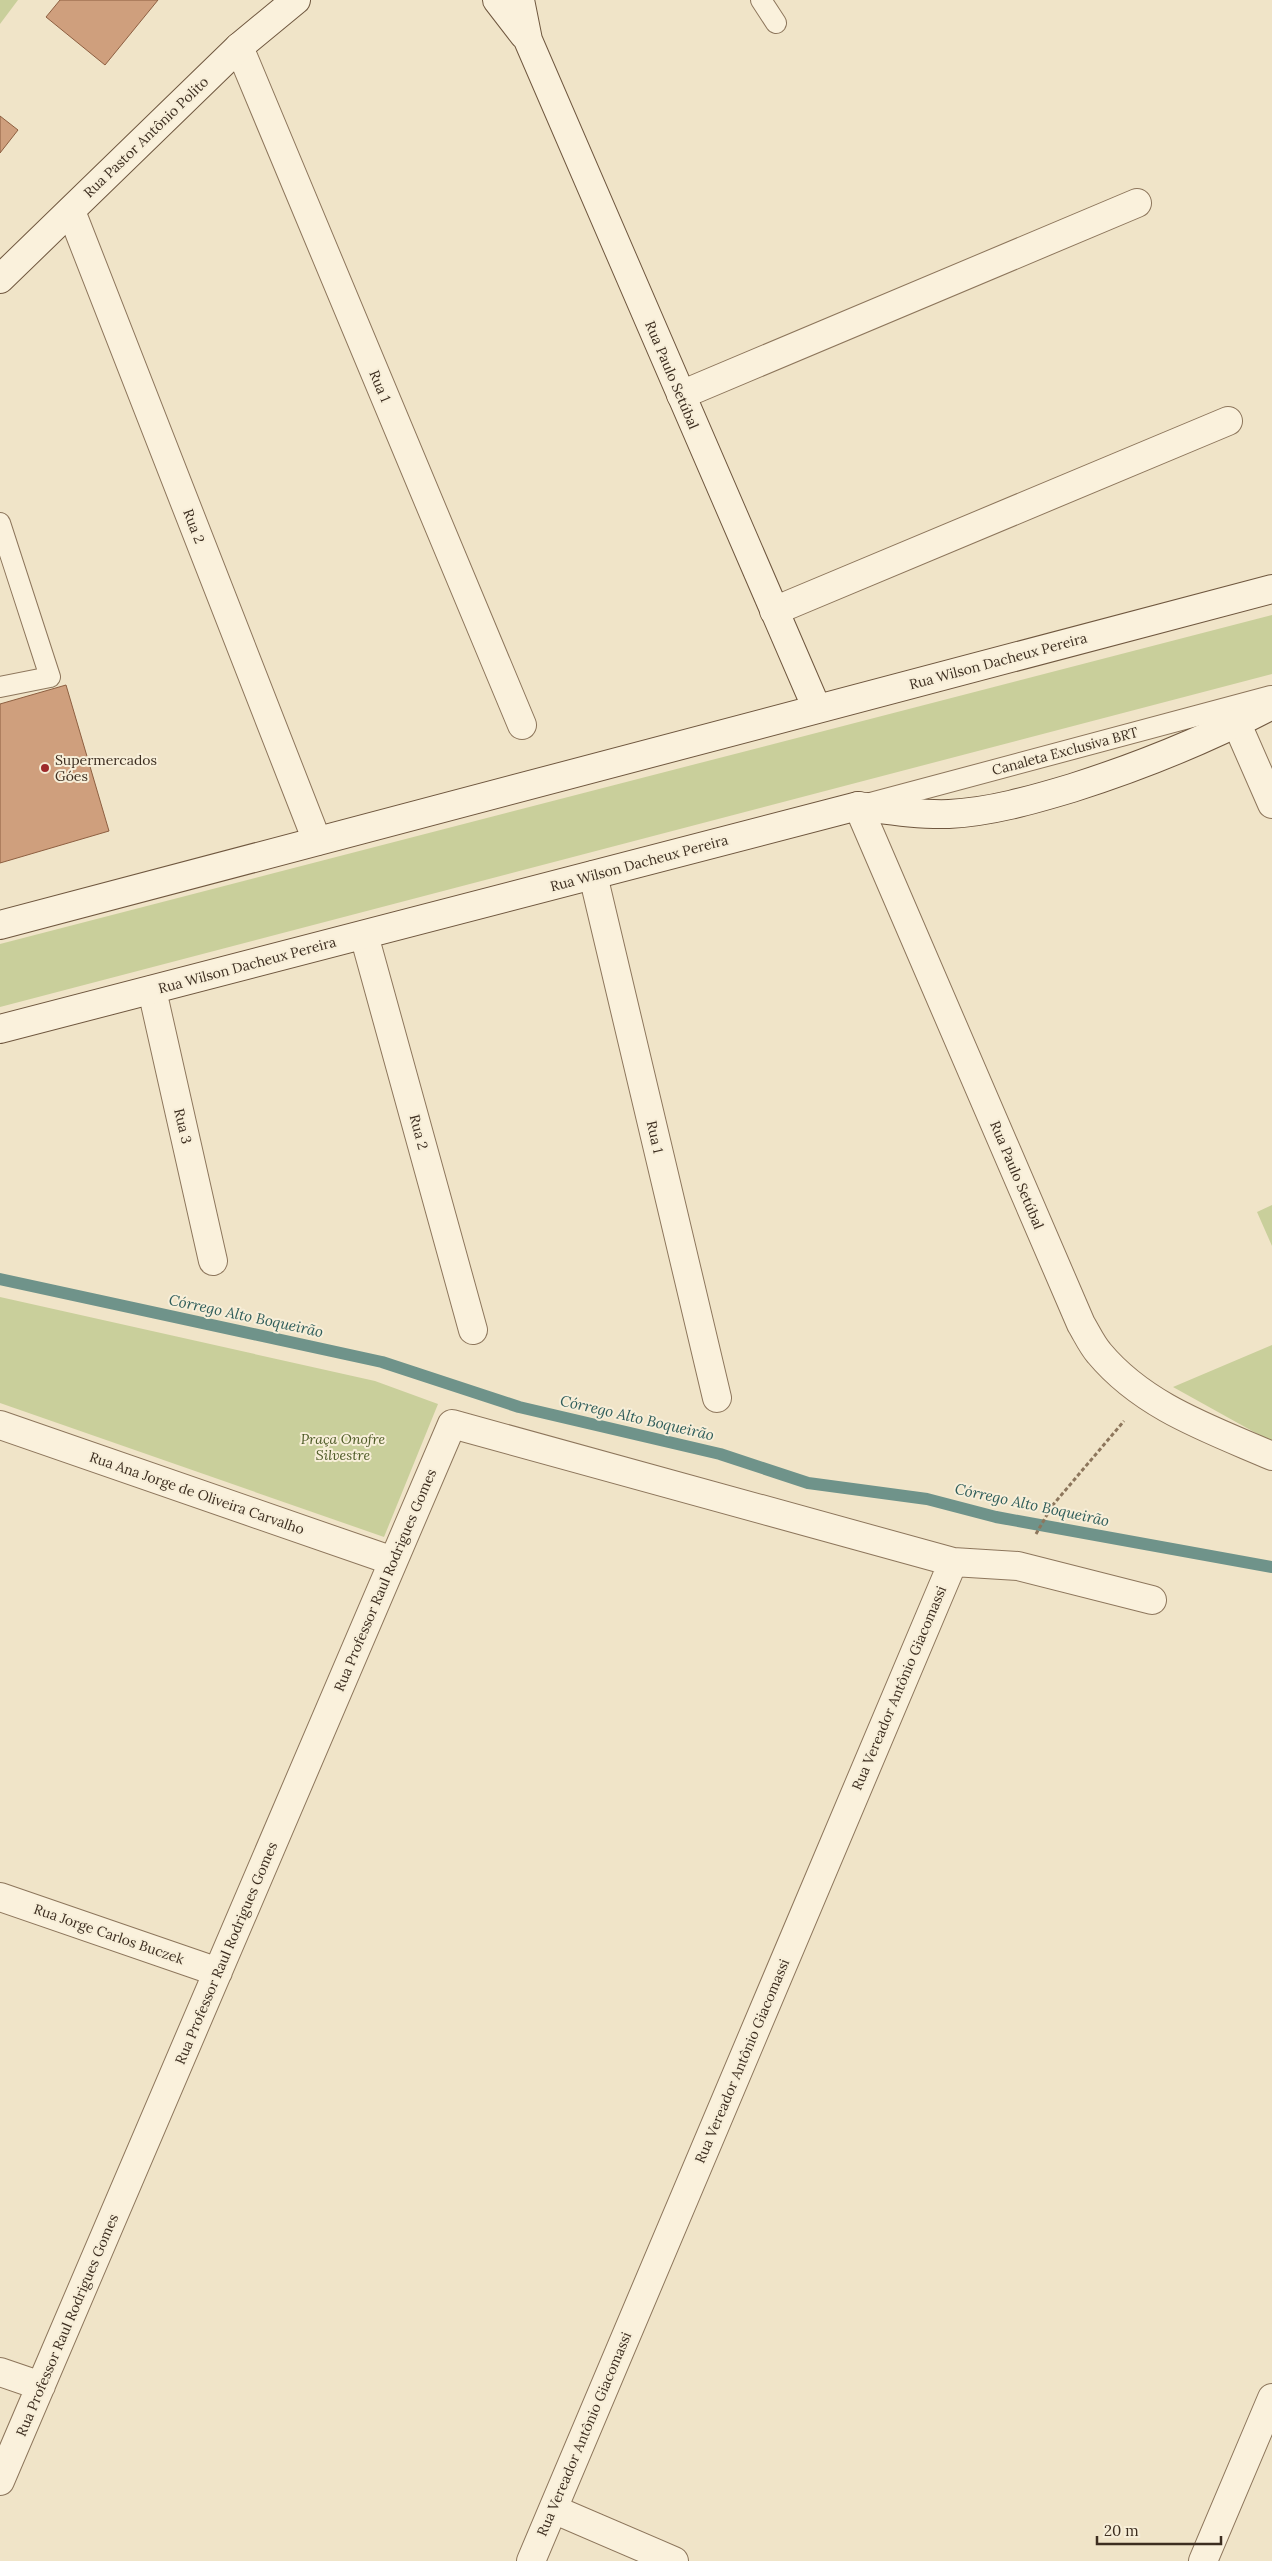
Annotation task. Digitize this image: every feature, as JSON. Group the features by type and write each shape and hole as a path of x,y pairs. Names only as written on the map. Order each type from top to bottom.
{"street":[{"name":"Rua Pastor Antônio Polito","path":"0,279 239,47 296,0"},
{"name":"Rua Paulo Setúbal","path":"497,0 528,40"},
{"name":"Rua Paulo Setúbal","path":"520,0 528,40 817,709"},
{"name":"Rua 1","path":"239,47 522,725"},
{"path":"681,395 1137,203"},
{"name":"Rua 2","path":"71,211 316,840"},
{"path":"774,611 1228,421"},
{"name":"Rua Wilson Dacheux Pereira","path":"0,925 1272,589"},
{"name":"Rua Wilson Dacheux Pereira","path":"0,1029 858,806 949,814 993,808 1048,796 1103,778 1191,745 1237,724 1272,705"},
{"path":"1237,724 1272,804"},
{"name":"Rua Paulo Setúbal","path":"858,806 1081,1324 1098,1352 1125,1381 1176,1414 1272,1456"},
{"name":"Rua 1","path":"593,875 717,1398"},
{"name":"Rua 2","path":"364,935 473,1330"},
{"name":"Rua 3","path":"152,990 213,1261"},
{"name":"Rua Professor Raul Rodrigues Gomes","path":"0,2481 452,1424 953,1562"},
{"name":"Rua Ana Jorge de Oliveira Carvalho","path":"0,1425 393,1561"},
{"path":"953,1562 1018,1566 1152,1600"},
{"name":"Rua Vereador Antônio Giacomassi","path":"531,2561 953,1562"},
{"name":"Rua Jorge Carlos Buczek","path":"0,1897 218,1972"},
{"path":"0,2372 41,2386"},
{"path":"1203,2561 1272,2398"},
{"path":"552,2509 674,2561"}],"lane":[{"path":"761,0 776,23"},
{"path":"0,523 50,677 0,687"},
{"name":"Canaleta Exclusiva BRT","path":"858,806 1272,696"}],"path":[{"path":"1052,1506 1146,1396"}],"green space":[{"path":"0,0 18,0 0,24"},
{"path":"1272,615 1272,674 0,1007 0,944"},
{"path":"1272,1205 1272,1246 1257,1212"},
{"name":"Praça Onofre Silvestre","path":"0,1297 375,1381 438,1404 384,1537 0,1403"},
{"path":"1272,1345 1272,1442 1173,1387"}],"building":[{"path":"60,0 158,0 105,65 46,17"},
{"path":"0,116 18,130 0,153"},
{"name":"Supermercados Góes","path":"66,685 109,831 0,863 0,704"}],"waterway":[{"name":"Córrego Alto Boqueirão","path":"0,1279 382,1362 519,1407 720,1454 808,1483 927,1499 996,1517 1272,1567"}],"place":[{"name":"Supermercados Góes","path":"45,768"}]}
